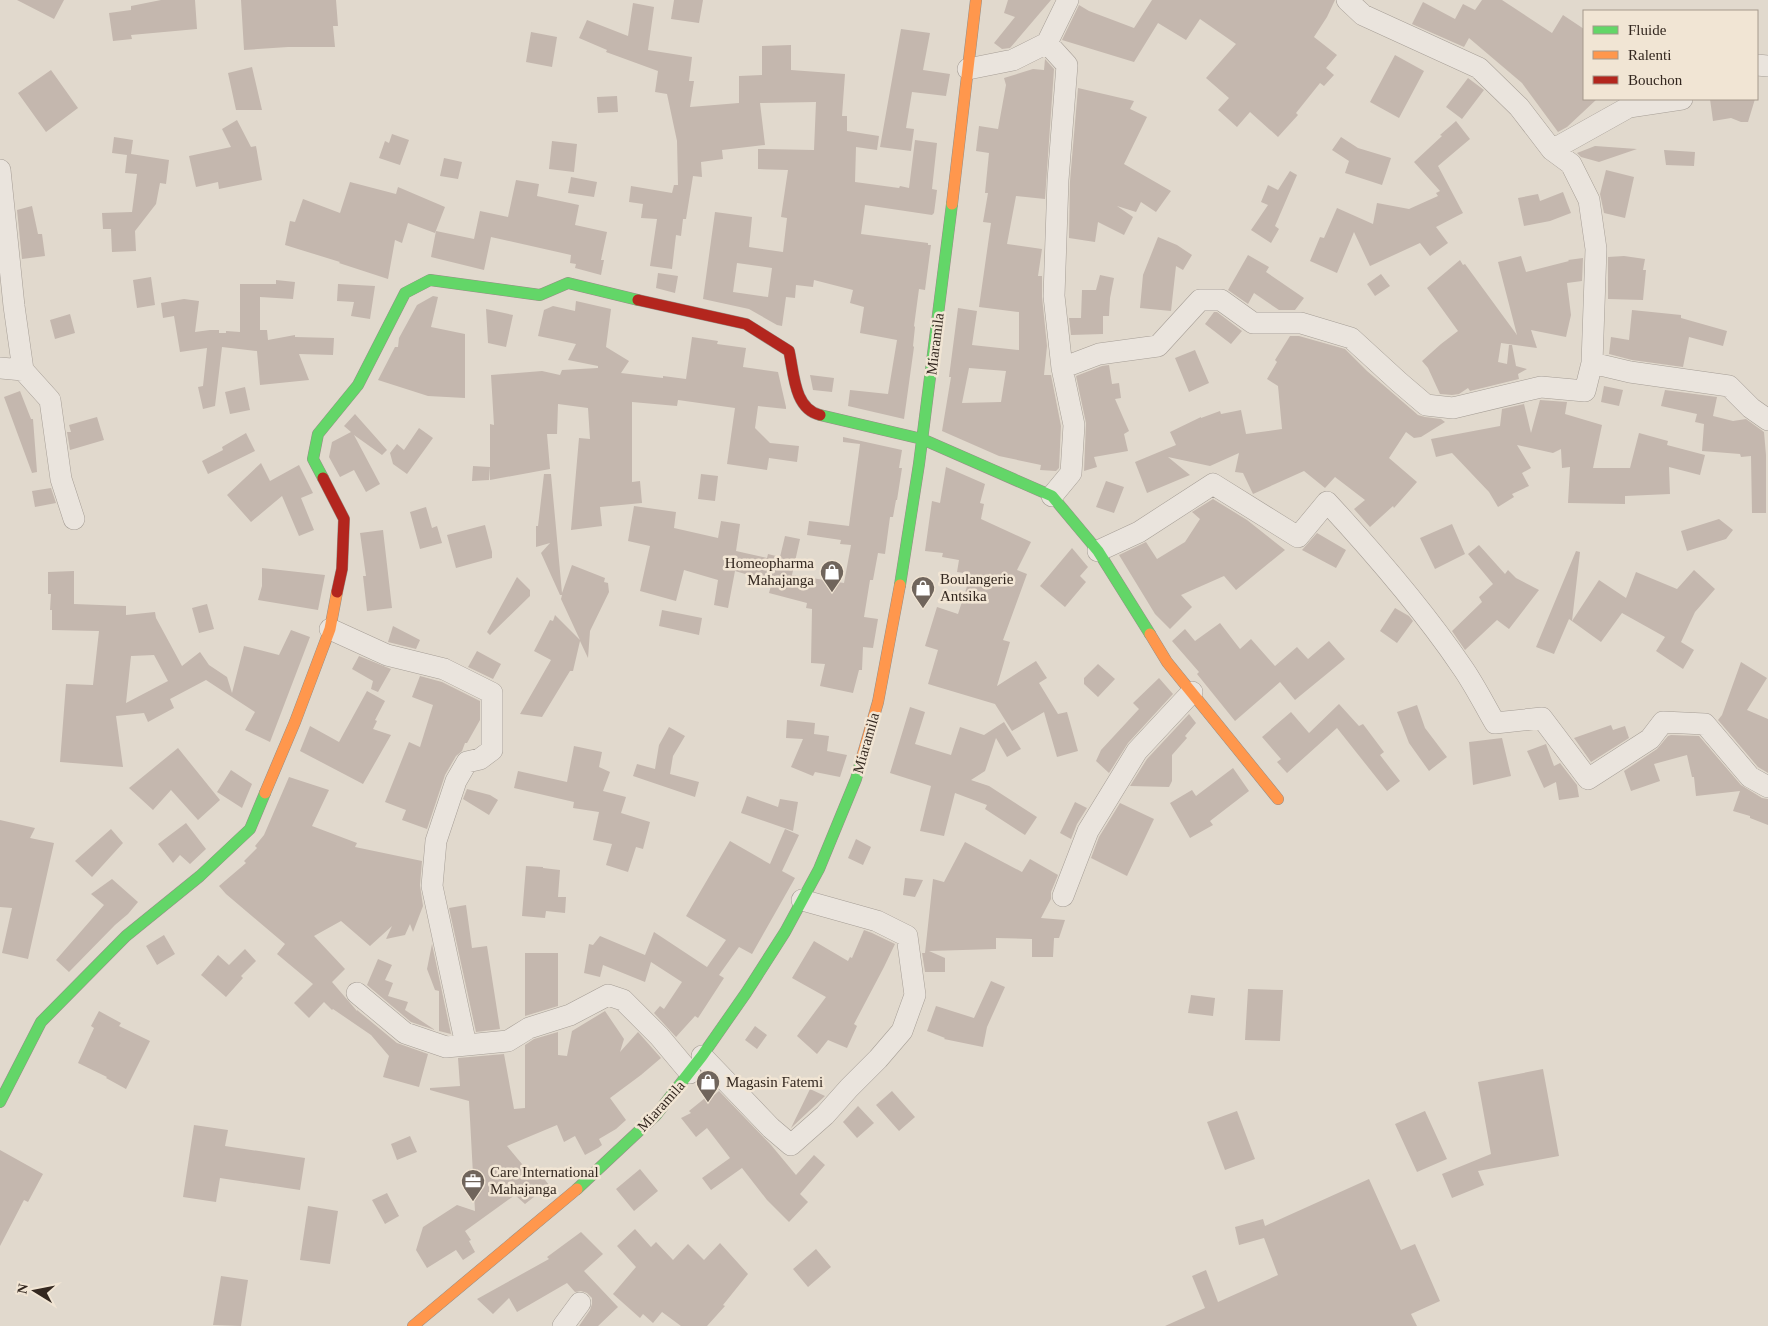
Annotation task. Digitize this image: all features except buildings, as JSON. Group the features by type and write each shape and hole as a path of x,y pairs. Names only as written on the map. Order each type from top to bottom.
{"street":[{"name":"Miaramila","path":"417,1325 577,1189 656,1115 702,1056 785,932 819,868 856,779 878,702 909,531 976,0"},
{"path":"968,69 1013,60 1047,43 1068,0"},
{"path":"1062,368 1099,354 1158,346 1200,300 1221,300 1253,323 1301,323 1351,338 1426,405 1453,408 1541,387 1585,391 1592,363 1596,249 1588,200 1571,164 1552,150 1519,107 1479,68 1363,15 1347,0"},
{"path":"1047,43 1067,65 1058,180 1054,296 1062,368 1074,424 1071,473 1052,496"},
{"path":"1552,150 1629,107 1675,100"},
{"path":"0,170 14,306 23,370 50,400 61,479 74,519"},
{"path":"0,1102 41,1022 126,936 200,876 250,828 295,722 330,629 342,568 344,519 313,459 318,434 358,386 405,293 430,280 540,295 568,284 746,324 789,351 799,398 811,413 922,439 1052,496 1098,551 1168,662 1278,799"},
{"path":"1592,363 1630,372 1729,386 1750,408 1768,420"},
{"path":"0,368 23,370"},
{"path":"1098,551 1139,532 1213,484 1298,537 1327,502 1372,552 1430,624 1463,668 1494,723 1542,718 1588,779 1650,739 1663,722 1706,724 1750,777 1768,787"},
{"path":"330,629 387,655 444,670 492,693 492,750 480,759 467,762 456,781 436,841 432,886 466,1045"},
{"path":"1063,896 1088,831 1137,751 1192,692"},
{"path":"702,1056 791,1145 824,1115 878,1060 902,1031 915,995 907,936 877,921 802,900"},
{"path":"357,993 405,1033 446,1047 508,1041 529,1028 570,1015 608,995 623,1000 659,1036 690,1073"},
{"path":"564,1326 580,1303"}],"traffic: fast":[{"path":"900,585 919,464 952,204"},
{"path":"323,478 313,459 318,434 358,385 405,293 430,280 540,295 568,283 638,300"},
{"path":"820,415 922,439 1052,496 1098,551 1150,634"},
{"path":"577,1189 656,1115 702,1056 746,993 785,932 819,869 856,779 861,761"},
{"path":"0,1102 41,1022 126,936 200,876 250,829 265,793"}],"traffic: slow":[{"path":"952,204 976,0"},
{"path":"861,761 878,702 900,585"},
{"path":"265,793 295,722 330,629 337,592"},
{"path":"1150,634 1167,662 1278,799"},
{"path":"413,1326 577,1189"}],"traffic: jam":[{"path":"638,300 746,324 789,351 794,379 800,398 805,406 820,415"},
{"path":"323,478 344,519 342,569 337,592"}],"place":[{"name":"Homeopharma Mahajanga","path":"832,593"},
{"name":"Boulangerie Antsika","path":"923,609"},
{"name":"Magasin Fatemi","path":"708,1103"},
{"name":"Care International Mahajanga","path":"473,1202"}]}
